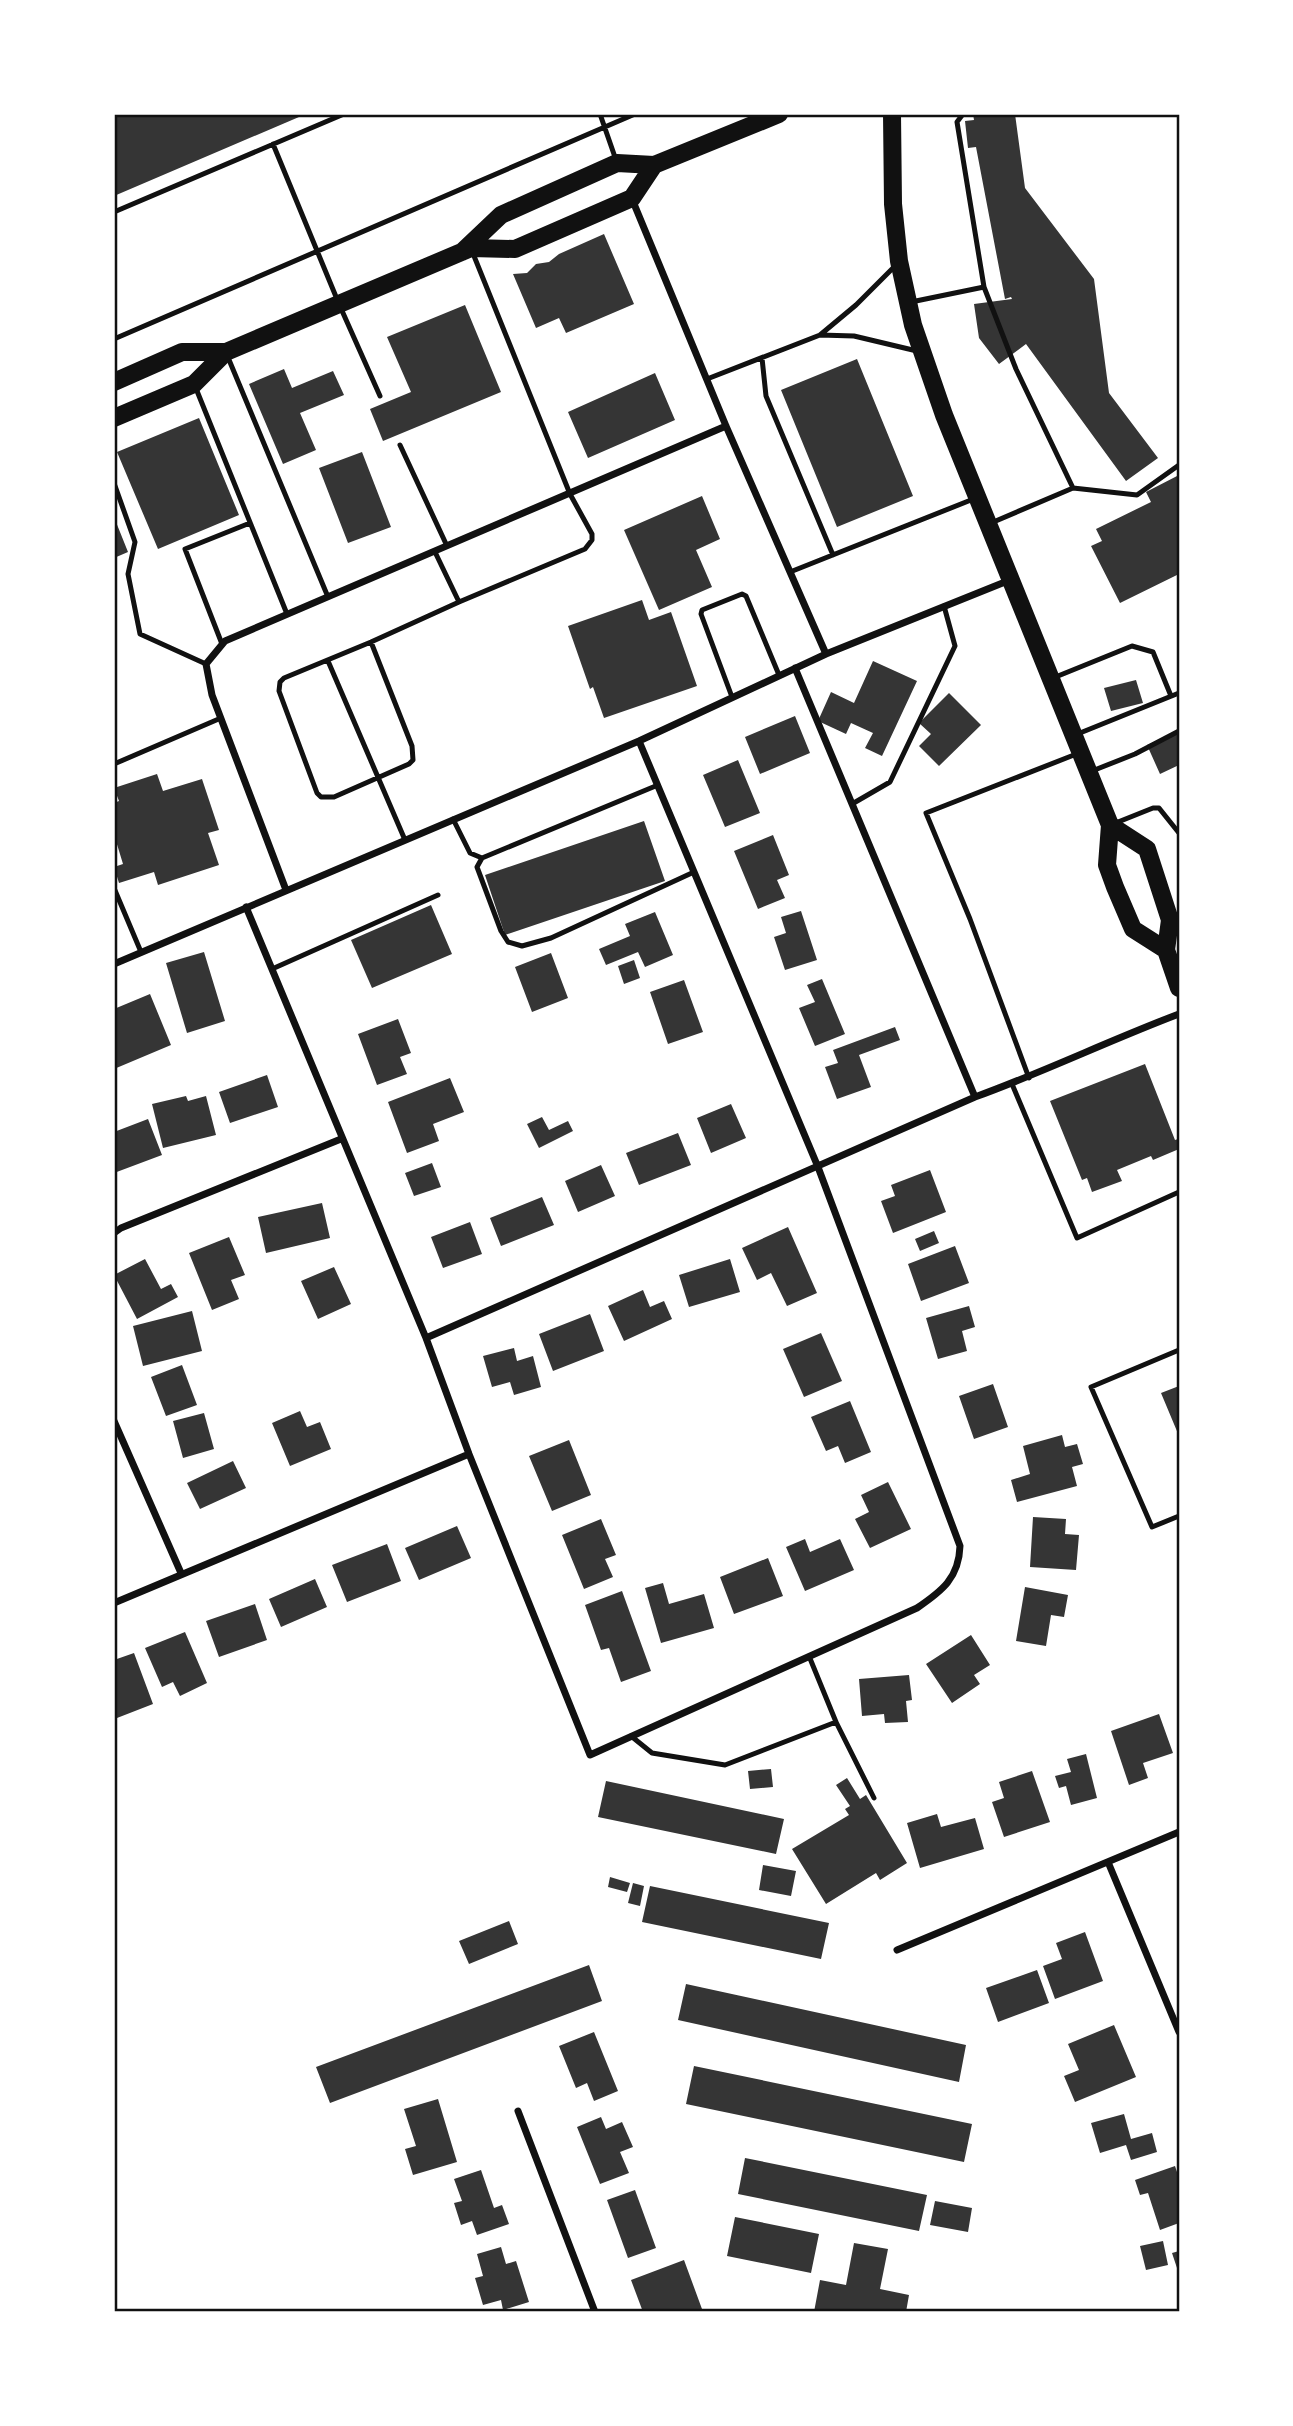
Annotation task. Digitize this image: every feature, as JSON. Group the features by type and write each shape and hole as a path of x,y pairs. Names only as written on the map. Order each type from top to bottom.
{"main road":[{"path":"466,250 501,215 617,163 654,166 779,114"},
{"path":"892,114 893,204 899,261 922,352 977,497 1110,825 1107,865 1119,897 1133,929 1166,950"},
{"path":"114,418 194,384 226,352 466,250 514,248 632,198 654,166"},
{"path":"114,382 182,352 226,352"},
{"path":"1110,825 1147,849 1170,920 1166,950 1179,984"}],"street":[{"path":"632,198 726,426 826,654"},
{"path":"286,890 212,695 206,664 225,641 726,426"},
{"path":"114,964 639,741 826,654 1011,579"},
{"path":"795,668 975,1097"},
{"path":"246,907 426,1338 590,1755 917,1608 944,1589 960,1561 960,1546 818,1167 639,741"},
{"path":"426,1338 975,1097 1029,1078 1117,1037 1179,1014"},
{"path":"114,1233 121,1227 341,1139"},
{"path":"114,1422 181,1573"},
{"path":"114,1603 470,1454"},
{"path":"897,1950 1179,1832"},
{"path":"1108,1862 1179,2032"},
{"path":"518,2111 595,2312"}],"lane":[{"path":"114,212 344,114"},
{"path":"600,114 617,163"},
{"path":"114,339 635,114"},
{"path":"963,114 957,122 984,287 1016,369 1073,488"},
{"path":"273,144 380,396"},
{"path":"371,642 414,754 409,764 334,797 325,798 317,793 278,687 284,678 585,549 592,534 570,494 466,250"},
{"path":"707,379 820,335 856,305 899,261"},
{"path":"908,302 984,287"},
{"path":"820,335 854,336 922,352"},
{"path":"226,352 328,597"},
{"path":"762,358 766,396 833,555"},
{"path":"194,384 287,614"},
{"path":"400,444 447,547"},
{"path":"988,524 1073,488 1137,495 1179,465"},
{"path":"114,483 135,542 128,574 140,634 206,664"},
{"path":"790,572 977,497"},
{"path":"222,645 185,548 250,523"},
{"path":"435,552 459,602"},
{"path":"732,697 701,614 702,610 742,594 746,596 779,675"},
{"path":"852,804 890,782 955,646 944,606"},
{"path":"1051,679 1132,646 1153,652 1171,696"},
{"path":"328,661 405,840"},
{"path":"1029,1078 970,919 926,813 1078,744 1179,693"},
{"path":"114,764 221,718"},
{"path":"1089,772 1135,754 1179,731"},
{"path":"658,785 482,858 477,867 501,931 508,942 522,946 551,938 694,872"},
{"path":"1110,825 1159,808 1179,833"},
{"path":"453,820 470,853 482,858"},
{"path":"114,888 141,952"},
{"path":"272,969 438,895"},
{"path":"1012,1084 1077,1238 1179,1192"},
{"path":"1179,1350 1091,1387 1152,1527 1179,1516"},
{"path":"808,1656 836,1722 874,1798"},
{"path":"631,1736 652,1753 725,1766 836,1722"}],"building":[{"path":"114,114 306,114 114,196"},
{"path":"973,114 1015,114 1025,188 1094,279 1109,393 1158,458 1126,481 1026,344 999,364 979,338 974,304 1012,299 1005,299 976,147 968,148 965,121 974,120"},
{"path":"604,234 634,304 566,333 559,318 536,328 513,274 527,273 536,264 549,262 559,254"},
{"path":"465,305 501,392 383,441 370,409 411,392 387,337"},
{"path":"857,359 913,496 837,527 781,390"},
{"path":"284,369 292,388 333,371 344,395 300,413 316,450 283,464 249,384"},
{"path":"655,373 675,420 588,458 568,412"},
{"path":"199,418 239,515 158,549 117,452"},
{"path":"362,452 391,527 348,543 319,468"},
{"path":"1179,475 1179,574 1120,603 1091,546 1102,541 1096,529 1151,502 1146,492"},
{"path":"702,496 720,539 696,550 712,587 659,610 624,530"},
{"path":"114,517 128,552 114,558"},
{"path":"642,600 649,620 671,612 697,686 604,718 593,687 590,689 568,626"},
{"path":"873,661 917,681 882,756 865,748 873,733 851,723 846,734 818,721 831,692 854,703"},
{"path":"1136,680 1143,703 1111,711 1104,688"},
{"path":"949,693 981,725 939,766 919,746 931,734 919,723"},
{"path":"795,716 810,753 760,774 745,737"},
{"path":"1179,731 1179,765 1160,774 1147,745"},
{"path":"738,760 760,813 725,827 703,775"},
{"path":"157,774 163,791 202,779 219,830 208,833 219,865 158,885 154,872 119,883 114,867 123,864 116,841 114,842 114,803 119,801 114,788"},
{"path":"644,821 665,881 505,935 485,875"},
{"path":"773,835 789,875 777,880 785,898 758,909 734,851"},
{"path":"431,905 452,954 372,988 351,940"},
{"path":"801,911 817,960 785,970 774,937 786,933 781,917"},
{"path":"655,912 673,955 645,967 638,952 606,965 599,949 630,936 625,924"},
{"path":"204,952 225,1021 187,1033 166,963"},
{"path":"551,953 568,998 532,1012 515,967"},
{"path":"634,960 640,978 624,984 618,966"},
{"path":"822,979 845,1034 815,1046 799,1008 815,1002 807,985"},
{"path":"684,980 703,1032 668,1044 650,992"},
{"path":"150,994 171,1045 114,1069 114,1009"},
{"path":"398,1019 411,1053 400,1057 407,1074 377,1085 358,1034"},
{"path":"895,1027 900,1040 859,1055 871,1087 837,1099 825,1067 838,1063 833,1050"},
{"path":"1145,1064 1175,1140 1178,1139 1179,1149 1153,1160 1151,1156 1117,1170 1122,1181 1092,1192 1087,1178 1082,1180 1050,1101"},
{"path":"267,1075 278,1107 230,1123 219,1092"},
{"path":"450,1078 464,1112 433,1124 439,1141 407,1153 388,1102"},
{"path":"186,1096 188,1101 206,1096 216,1135 163,1148 152,1104"},
{"path":"731,1104 746,1138 711,1153 697,1118"},
{"path":"542,1117 549,1130 568,1121 573,1131 539,1148 527,1124"},
{"path":"148,1119 162,1155 114,1173 114,1132"},
{"path":"678,1133 691,1165 639,1185 626,1153"},
{"path":"432,1163 441,1187 414,1196 405,1173"},
{"path":"601,1165 615,1196 578,1212 565,1181"},
{"path":"930,1170 946,1212 893,1233 881,1201 895,1196 891,1185"},
{"path":"542,1197 554,1225 501,1246 490,1218"},
{"path":"322,1203 330,1238 266,1253 258,1217"},
{"path":"470,1222 482,1254 443,1268 431,1237"},
{"path":"788,1227 817,1293 787,1306 771,1273 757,1280 742,1248"},
{"path":"934,1231 939,1243 920,1251 915,1239"},
{"path":"229,1237 245,1275 231,1280 239,1299 212,1310 189,1253"},
{"path":"955,1246 969,1283 921,1301 908,1264"},
{"path":"145,1259 161,1289 171,1284 178,1297 137,1319 114,1275"},
{"path":"730,1259 740,1292 689,1307 679,1275"},
{"path":"334,1267 351,1304 318,1319 301,1281"},
{"path":"643,1290 650,1307 664,1301 672,1319 624,1341 608,1306"},
{"path":"969,1306 975,1327 962,1331 967,1351 938,1359 926,1318"},
{"path":"192,1311 202,1351 143,1366 133,1326"},
{"path":"590,1314 604,1351 553,1371 539,1334"},
{"path":"821,1333 842,1381 804,1397 783,1349"},
{"path":"514,1348 517,1361 533,1356 541,1387 514,1395 510,1382 492,1387 483,1356"},
{"path":"182,1365 197,1405 166,1416 151,1377"},
{"path":"993,1384 1008,1427 974,1439 959,1396"},
{"path":"1179,1386 1179,1436 1161,1393"},
{"path":"850,1401 871,1452 845,1463 838,1446 826,1451 811,1417"},
{"path":"300,1411 307,1427 320,1422 331,1449 290,1466 272,1423"},
{"path":"204,1413 214,1449 183,1458 173,1421"},
{"path":"1062,1435 1065,1447 1077,1444 1083,1464 1072,1467 1077,1486 1017,1502 1011,1480 1030,1474 1023,1446"},
{"path":"569,1440 591,1495 552,1511 529,1456"},
{"path":"233,1461 246,1488 200,1509 187,1483"},
{"path":"888,1482 911,1529 870,1548 855,1519 869,1512 861,1495"},
{"path":"1033,1517 1066,1519 1065,1534 1079,1535 1076,1570 1030,1567"},
{"path":"601,1519 616,1555 605,1559 613,1577 584,1589 562,1535"},
{"path":"457,1526 471,1558 419,1580 405,1548"},
{"path":"805,1539 810,1552 840,1539 854,1570 805,1591 786,1547"},
{"path":"387,1544 401,1581 347,1602 332,1565"},
{"path":"768,1558 783,1596 734,1614 720,1577"},
{"path":"315,1579 327,1607 281,1627 269,1599"},
{"path":"663,1583 669,1604 704,1594 714,1628 661,1643 645,1588"},
{"path":"1025,1587 1068,1595 1064,1617 1051,1615 1046,1646 1016,1641"},
{"path":"622,1591 651,1671 621,1682 609,1648 601,1650 585,1605"},
{"path":"255,1604 267,1640 219,1657 206,1621"},
{"path":"185,1632 207,1683 180,1696 173,1682 162,1687 145,1648"},
{"path":"971,1635 990,1665 974,1675 980,1684 952,1703 926,1664"},
{"path":"134,1653 153,1704 117,1718 114,1711 114,1660"},
{"path":"909,1675 912,1700 906,1701 908,1722 885,1723 884,1714 862,1716 859,1679"},
{"path":"1159,1714 1173,1753 1143,1763 1148,1778 1129,1785 1111,1731"},
{"path":"1086,1754 1097,1798 1071,1805 1066,1786 1059,1788 1055,1776 1071,1772 1067,1759"},
{"path":"771,1769 773,1787 750,1789 748,1771"},
{"path":"1032,1771 1050,1822 1004,1837 992,1802 1004,1798 999,1782"},
{"path":"847,1778 860,1799 866,1795 907,1863 880,1880 876,1873 826,1904 792,1849 849,1815 845,1809 850,1806 836,1785"},
{"path":"606,1781 784,1819 776,1854 598,1817"},
{"path":"937,1814 941,1827 975,1818 984,1849 920,1868 907,1823"},
{"path":"763,1865 796,1871 791,1896 759,1890"},
{"path":"610,1877 630,1883 627,1892 608,1887"},
{"path":"633,1883 644,1886 640,1906 628,1903"},
{"path":"650,1886 829,1923 821,1959 642,1922"},
{"path":"509,1921 518,1944 469,1964 459,1941"},
{"path":"1085,1932 1103,1981 1055,1999 1043,1966 1062,1959 1056,1943"},
{"path":"589,1965 602,2001 330,2103 316,2067"},
{"path":"1037,1970 1049,2003 998,2022 986,1988"},
{"path":"686,1984 966,2045 959,2082 678,2020"},
{"path":"1114,2025 1136,2077 1075,2102 1064,2076 1079,2070 1068,2044"},
{"path":"594,2032 618,2091 594,2101 587,2083 576,2088 559,2046"},
{"path":"694,2066 972,2124 964,2162 686,2104"},
{"path":"438,2099 457,2162 413,2175 405,2149 416,2146 404,2109"},
{"path":"1124,2114 1131,2139 1152,2133 1157,2152 1131,2160 1126,2145 1100,2153 1091,2123"},
{"path":"601,2117 606,2129 622,2122 633,2147 620,2152 629,2173 600,2184 577,2127"},
{"path":"745,2158 927,2195 919,2231 738,2194"},
{"path":"1175,2166 1179,2178 1179,2223 1160,2230 1148,2193 1140,2195 1135,2180"},
{"path":"481,2170 494,2208 502,2205 509,2224 477,2235 472,2221 461,2225 454,2203 462,2201 454,2179"},
{"path":"635,2190 656,2248 628,2258 607,2200"},
{"path":"935,2201 972,2208 968,2232 930,2225"},
{"path":"735,2217 819,2234 811,2273 727,2256"},
{"path":"1163,2241 1168,2265 1146,2270 1140,2246"},
{"path":"854,2243 888,2249 880,2289 909,2295 906,2312 814,2312 820,2280 846,2285"},
{"path":"501,2247 506,2264 516,2261 529,2302 503,2310 501,2300 483,2305 475,2278 483,2276 477,2254"},
{"path":"1179,2251 1179,2274 1172,2253"},
{"path":"684,2260 702,2309 694,2312 643,2312 631,2280"}]}
